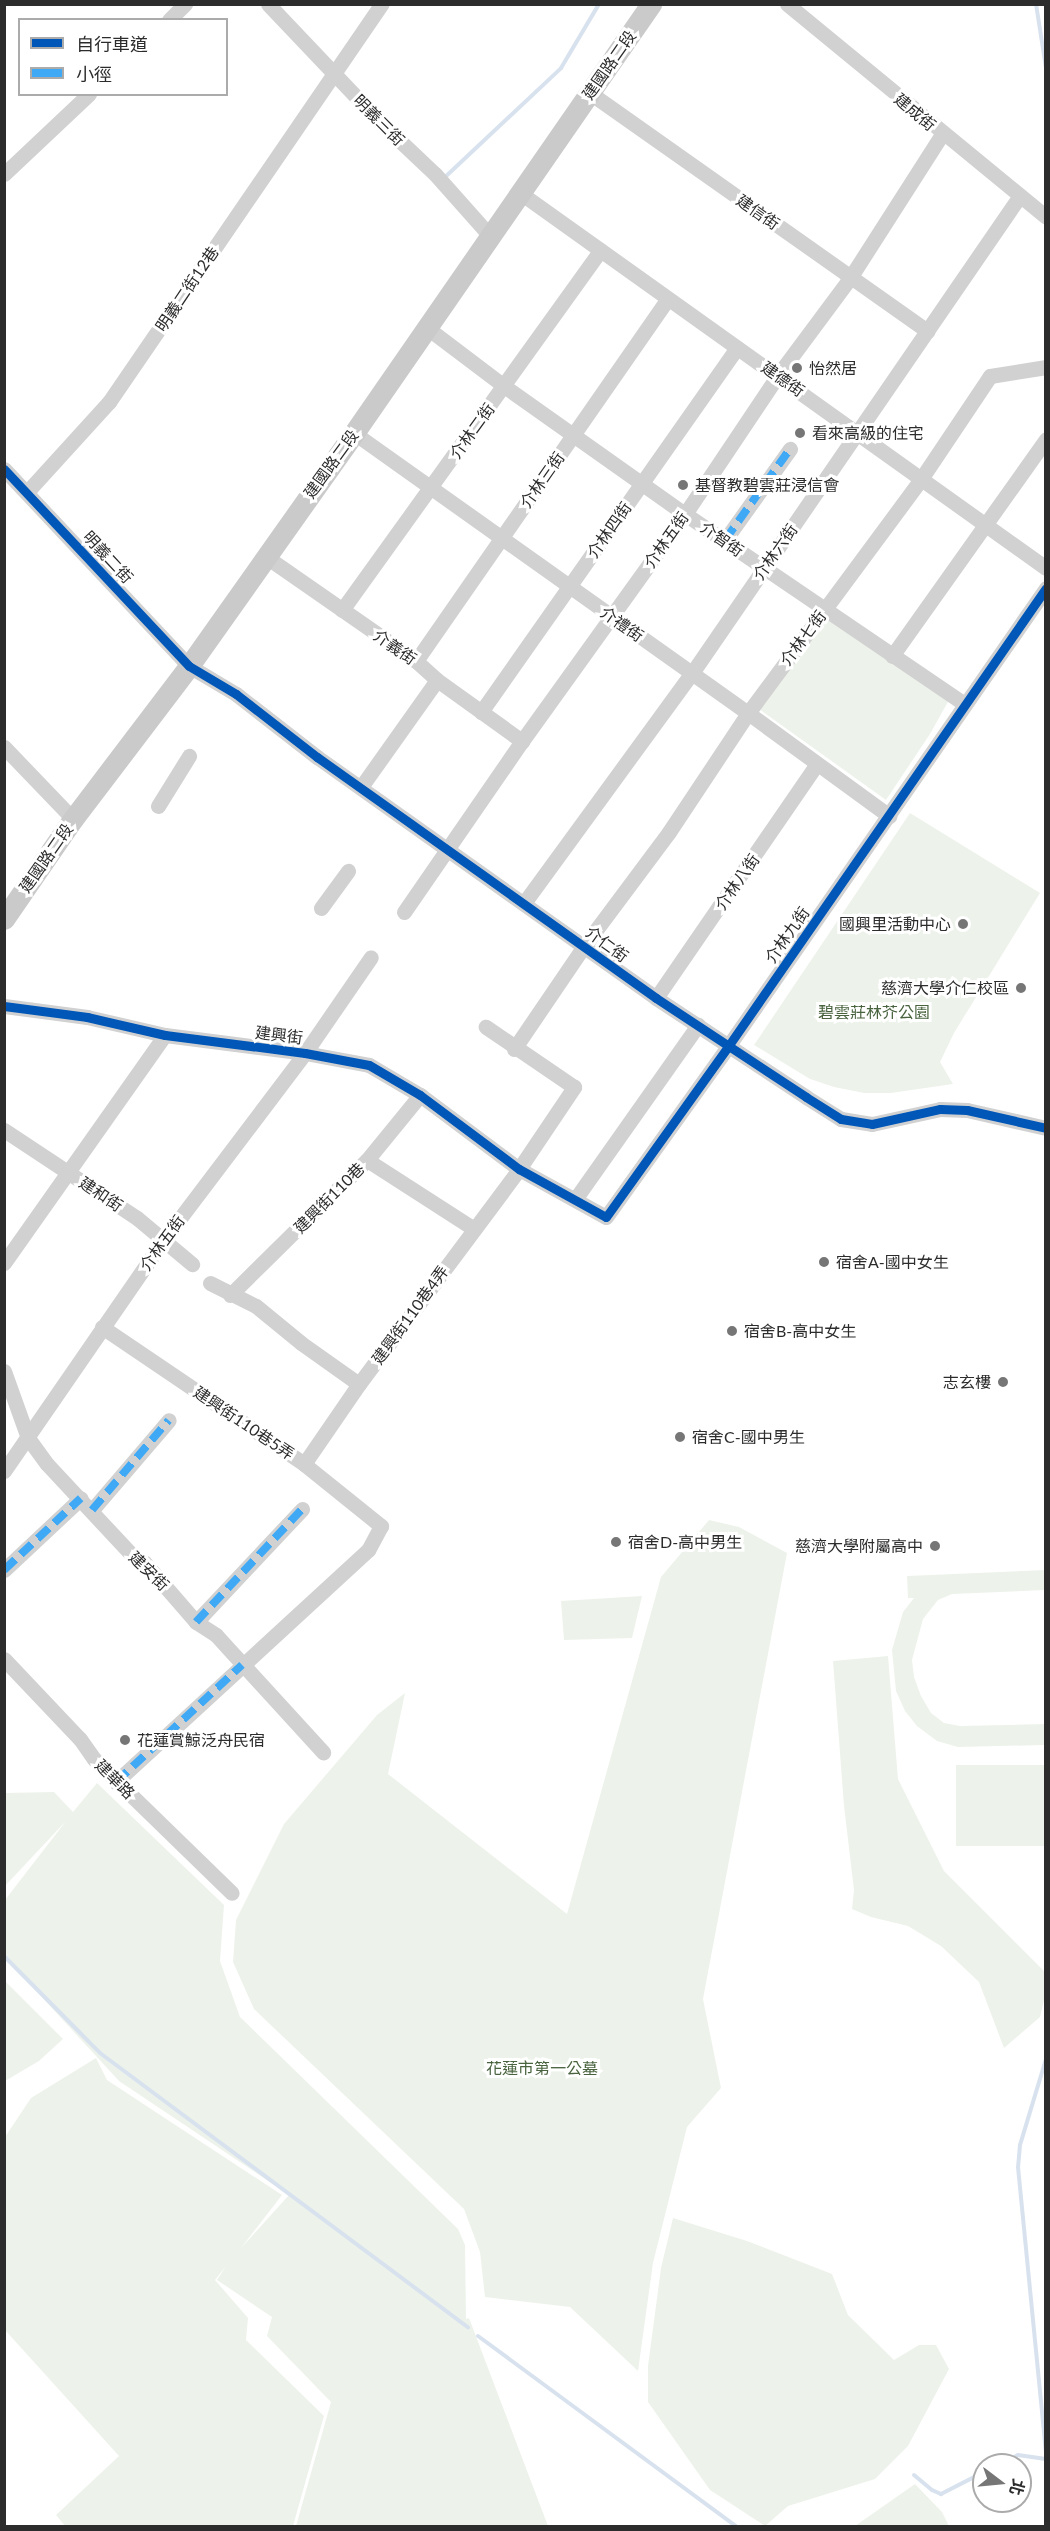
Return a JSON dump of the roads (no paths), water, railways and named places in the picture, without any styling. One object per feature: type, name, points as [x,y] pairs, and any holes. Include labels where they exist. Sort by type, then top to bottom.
[{"type":"street","points":[[171,18],[185,4]]},
{"type":"street","name":"明義三街","points":[[268,4],[334,74],[435,174],[490,236]]},
{"type":"street","name":"明義二街12巷","points":[[27,492],[109,402],[382,4]]},
{"type":"street","name":"建國路二段","points":[[4,919],[73,819],[189,666],[354,433],[651,4]]},
{"type":"street","name":"建成街","points":[[787,4],[942,134],[1046,217]]},
{"type":"street","name":"建信街","points":[[590,93],[927,331]]},
{"type":"street","points":[[4,174],[87,96]]},
{"type":"street","name":"介林五街","points":[[404,912],[522,741],[685,514],[778,375],[850,278],[942,134]]},
{"type":"street","name":"建德街","points":[[519,192],[1046,568]]},
{"type":"street","name":"介林六街","points":[[524,903],[692,673],[1019,197]]},
{"type":"street","name":"介林二街","points":[[342,610],[601,250]]},
{"type":"street","name":"介林三街","points":[[416,661],[668,299]]},
{"type":"street","name":"介智街","points":[[426,327],[504,386],[685,514],[963,703]]},
{"type":"street","name":"介林四街","points":[[481,712],[737,348]]},
{"type":"street","name":"介林七街","points":[[514,1049],[585,946],[669,832],[748,712],[921,479],[990,376],[1046,368]]},
{"type":"street","name":"介禮街","points":[[354,433],[748,712],[889,816]]},
{"type":"street","points":[[892,656],[1046,439]]},
{"type":"street","points":[[725,540],[790,449]]},
{"type":"street","name":"明義二街","points":[[4,469],[189,666]]},
{"type":"street","name":"介義街","points":[[265,556],[416,661],[437,680],[522,741]]},
{"type":"street","name":"介林九街","points":[[519,1169],[606,1216],[729,1045],[889,816],[963,703],[1046,588]]},
{"type":"street","name":"介仁街","points":[[189,666],[236,694],[317,757],[656,998],[841,1119],[872,1124],[940,1109],[967,1110],[1046,1128]]},
{"type":"street","points":[[361,787],[437,680]]},
{"type":"street","points":[[5,748],[73,819]]},
{"type":"street","points":[[158,806],[189,756]]},
{"type":"street","name":"介林八街","points":[[656,998],[817,764]]},
{"type":"street","points":[[321,908],[348,871]]},
{"type":"street","name":"介林五街","points":[[4,1471],[162,1242],[305,1053],[371,957]]},
{"type":"street","name":"建興街","points":[[4,1006],[87,1017],[165,1035],[305,1053],[369,1065],[420,1095],[519,1169]]},
{"type":"street","points":[[576,1198],[698,1025]]},
{"type":"street","points":[[486,1027],[514,1049]]},
{"type":"street","points":[[4,1263],[165,1035]]},
{"type":"street","name":"建興街110巷4弄","points":[[304,1464],[359,1384],[519,1169],[574,1087],[514,1049]]},
{"type":"street","name":"建興街110巷","points":[[230,1295],[367,1160],[420,1095]]},
{"type":"street","name":"建和街","points":[[4,1130],[137,1218],[162,1242],[192,1264]]},
{"type":"street","points":[[367,1160],[474,1229]]},
{"type":"street","points":[[210,1283],[256,1306],[301,1343],[359,1384]]},
{"type":"street","name":"建興街110巷5弄","points":[[102,1327],[304,1464],[381,1526],[368,1550],[242,1665]]},
{"type":"street","name":"建安街","points":[[4,1371],[28,1438],[47,1464],[131,1554],[144,1562],[196,1622],[216,1635],[323,1752]]},
{"type":"street","points":[[92,1510],[170,1420]]},
{"type":"street","points":[[4,1570],[81,1498]]},
{"type":"street","points":[[196,1622],[302,1509]]},
{"type":"street","name":"建華路","points":[[4,1659],[116,1782],[232,1893]]},
{"type":"street","points":[[116,1782],[242,1665]]},
{"type":"waterway","points":[[443,179],[561,68],[599,4]]},
{"type":"waterway","points":[[1036,4],[1046,68]]},
{"type":"waterway","points":[[4,1956],[100,2053],[468,2327]]},
{"type":"waterway","points":[[1046,2059],[1020,2145],[1018,2167],[1046,2455]]},
{"type":"waterway","points":[[478,2336],[736,2526]]},
{"type":"waterway","points":[[1032,2457],[1046,2459]]},
{"type":"waterway","points":[[914,2475],[932,2490],[941,2494],[972,2478]]},
{"type":"place","name":"怡然居","points":[[797,368]]},
{"type":"place","name":"看來高級的住宅","points":[[800,433]]},
{"type":"place","name":"基督教碧雲莊浸信會","points":[[683,485]]},
{"type":"place","name":"國興里活動中心","points":[[963,924]]},
{"type":"place","name":"慈濟大學介仁校區","points":[[1021,988]]},
{"type":"place","name":"宿舍A-國中女生","points":[[824,1262]]},
{"type":"place","name":"宿舍B-高中女生","points":[[732,1331]]},
{"type":"place","name":"志玄樓","points":[[1003,1382]]},
{"type":"place","name":"宿舍C-國中男生","points":[[680,1437]]},
{"type":"place","name":"宿舍D-高中男生","points":[[616,1542]]},
{"type":"place","name":"慈濟大學附屬高中","points":[[935,1546]]},
{"type":"place","name":"花蓮賞鯨泛舟民宿","points":[[125,1740]]},
{"type":"park label","name":"碧雲莊林芥公園","points":[[874,1012]]},
{"type":"park label","name":"花蓮市第一公墓","points":[[542,2068]]}]
